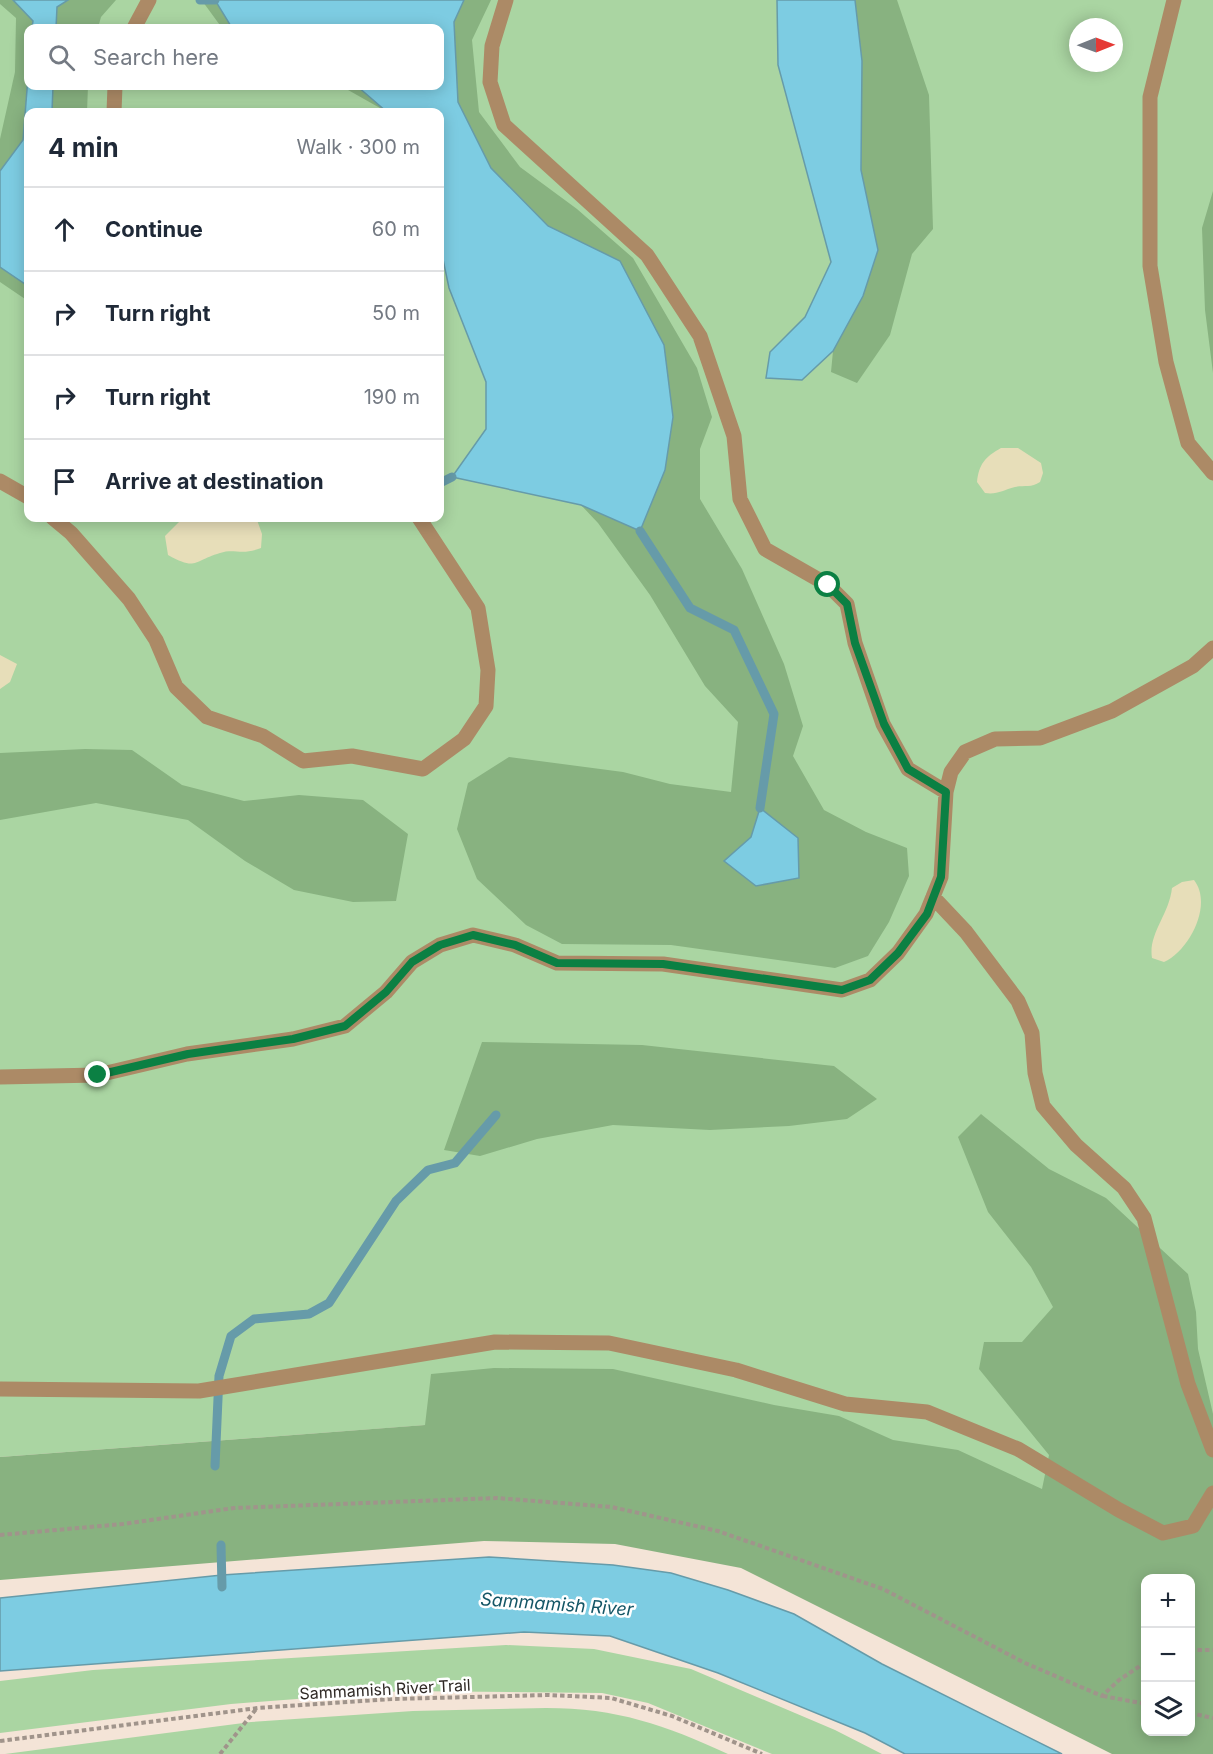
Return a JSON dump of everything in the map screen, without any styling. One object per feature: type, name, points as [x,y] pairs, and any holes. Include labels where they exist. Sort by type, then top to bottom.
[{"type":"lane","points":[[136,24],[149,0]]},
{"type":"lane","points":[[506,0],[492,46],[490,82],[504,125],[647,255],[700,336],[734,436],[740,499],[765,549],[828,585],[847,604],[855,643],[884,724],[908,769],[946,792]]},
{"type":"lane","points":[[1174,0],[1150,97],[1150,266],[1166,362],[1188,442],[1213,473]]},
{"type":"lane","points":[[114,108],[115,90]]},
{"type":"lane","points":[[0,481],[24,495]]},
{"type":"lane","points":[[58,522],[71,533],[129,599],[156,640],[176,687],[207,717],[263,736],[303,761],[352,756],[423,769],[464,739],[486,706],[488,670],[478,608],[422,522]]},
{"type":"lane","points":[[0,1077],[98,1075],[188,1054],[293,1039],[345,1026],[386,992],[412,962],[440,945],[473,935],[515,945],[557,963],[663,964],[842,990],[870,980],[898,953],[927,914],[941,877],[946,792],[951,772],[965,752],[995,739],[1040,738],[1112,711],[1193,666],[1213,648]]},
{"type":"lane","points":[[933,897],[966,932],[1018,1001],[1032,1033],[1035,1073],[1043,1106],[1076,1145],[1124,1188],[1144,1218],[1188,1384],[1213,1450]]},
{"type":"lane","points":[[0,1389],[199,1390],[495,1342],[609,1343],[736,1370],[844,1404],[927,1412],[1018,1449],[1119,1510],[1163,1533],[1193,1526],[1213,1493]]},
{"type":"path","points":[[0,1535],[123,1524],[234,1508],[497,1498],[612,1507],[718,1531],[883,1589],[1025,1663],[1102,1696],[1141,1703]]},
{"type":"path","points":[[1195,1650],[1213,1650]]},
{"type":"path","points":[[1102,1696],[1119,1680],[1141,1665]]},
{"type":"path","name":"Sammamish River Trail","points":[[0,1742],[258,1708],[392,1699],[549,1695],[611,1698],[672,1716],[762,1754]]},
{"type":"path","points":[[220,1754],[258,1708]]},
{"type":"path","points":[[1195,1714],[1213,1718]]},
{"type":"green space","points":[[0,0],[1213,0],[1213,1611],[1195,1585],[1195,1574],[1141,1574],[1141,1577],[426,1425],[0,1457]]},
{"type":"green space","points":[[0,0],[116,0],[101,17],[99,24],[24,24],[24,90],[88,90],[87,108],[24,108],[24,298],[0,282],[0,139],[15,72],[16,18],[0,4]]},
{"type":"green space","points":[[207,0],[491,0],[472,40],[479,112],[520,167],[577,209],[633,258],[697,368],[712,417],[700,449],[700,499],[742,569],[784,664],[803,726],[793,756],[824,810],[866,832],[907,848],[909,876],[889,922],[868,956],[835,968],[671,945],[562,944],[526,925],[477,879],[457,829],[468,783],[509,757],[623,772],[670,784],[731,792],[738,722],[705,686],[650,595],[598,523],[581,505],[452,477],[486,429],[486,382],[449,288],[444,264],[444,108],[380,108],[348,90],[444,90],[444,24],[219,24],[203,2]]},
{"type":"green space","points":[[855,0],[897,0],[929,95],[933,229],[912,254],[890,335],[857,383],[831,372],[833,351],[863,296],[878,250],[861,170],[862,61]]},
{"type":"green space","points":[[1213,191],[1213,373],[1205,310],[1202,228]]},
{"type":"green space","points":[[85,749],[132,750],[182,785],[244,801],[299,795],[363,800],[408,834],[396,901],[353,902],[294,890],[245,861],[188,820],[96,803],[0,820],[0,753]]},
{"type":"green space","points":[[482,1042],[642,1045],[834,1066],[877,1099],[847,1119],[789,1126],[710,1130],[613,1125],[537,1139],[480,1156],[444,1150]]},
{"type":"green space","points":[[981,1114],[1049,1169],[1106,1198],[1188,1274],[1196,1312],[1198,1349],[1213,1414],[1213,1754],[1112,1754],[741,1568],[615,1544],[484,1541],[0,1580],[0,1457],[425,1425],[431,1374],[494,1368],[613,1369],[774,1405],[839,1416],[893,1440],[958,1450],[1042,1489],[1049,1455],[979,1369],[984,1342],[1022,1342],[1053,1307],[1031,1267],[988,1212],[958,1137]]},
{"type":"green space","points":[[506,1645],[594,1649],[691,1669],[835,1730],[882,1754],[772,1754],[648,1703],[602,1693],[402,1691],[231,1704],[0,1733],[0,1681],[93,1670]]},
{"type":"green space","points":[[546,1708],[596,1711],[640,1720],[728,1754],[5,1754],[251,1722],[413,1711]]},
{"type":"sand","points":[[1001,448],[1018,448],[1041,463],[1043,473],[1040,482],[997,493],[985,493],[977,482],[979,470],[987,458]]},
{"type":"sand","points":[[179,522],[258,522],[262,534],[261,548],[225,552],[190,564],[168,555],[165,536]]},
{"type":"sand","points":[[0,655],[17,664],[10,682],[0,689]]},
{"type":"sand","points":[[1194,880],[1201,901],[1200,913],[1190,937],[1174,956],[1164,962],[1152,958],[1153,941],[1172,888],[1182,882]]},
{"type":"water","points":[[13,0],[68,0],[57,7],[56,24],[33,24],[33,21]]},
{"type":"water","points":[[215,0],[464,0],[454,22],[458,102],[491,168],[548,226],[620,261],[664,345],[673,417],[665,470],[640,531],[581,505],[452,477],[486,429],[486,382],[449,288],[444,264],[444,108],[382,108],[362,90],[444,90],[444,24],[230,24]]},
{"type":"water","points":[[777,0],[855,0],[862,61],[861,170],[878,250],[863,296],[833,351],[802,380],[766,378],[770,352],[805,317],[831,262],[778,65]]},
{"type":"water","points":[[27,90],[53,90],[52,108],[26,108]]},
{"type":"water","points":[[24,127],[24,283],[0,267],[0,171],[23,140]]},
{"type":"water","points":[[760,808],[798,838],[799,878],[756,886],[724,861],[751,837]]},
{"type":"water","name":"Sammamish River","points":[[489,1557],[613,1565],[671,1573],[728,1590],[794,1614],[882,1664],[1062,1754],[905,1754],[865,1733],[718,1673],[610,1636],[524,1632],[0,1671],[0,1598],[222,1575]]},
{"type":"waterway","points":[[200,0],[215,0]]},
{"type":"waterway","points":[[444,481],[452,477]]},
{"type":"waterway","points":[[640,531],[690,608],[734,630],[774,714],[760,808]]},
{"type":"waterway","points":[[215,1466],[219,1376],[231,1336],[254,1319],[309,1314],[329,1303],[396,1201],[428,1170],[455,1163],[496,1115]]},
{"type":"waterway","points":[[221,1545],[222,1587]]},
{"type":"route","points":[[98,1075],[188,1054],[293,1039],[345,1026],[386,992],[412,962],[440,945],[473,935],[515,945],[557,963],[663,964],[704,968],[842,990],[870,980],[898,953],[927,914],[941,877],[946,792],[908,769],[884,724],[855,643],[847,604],[828,585]]}]
